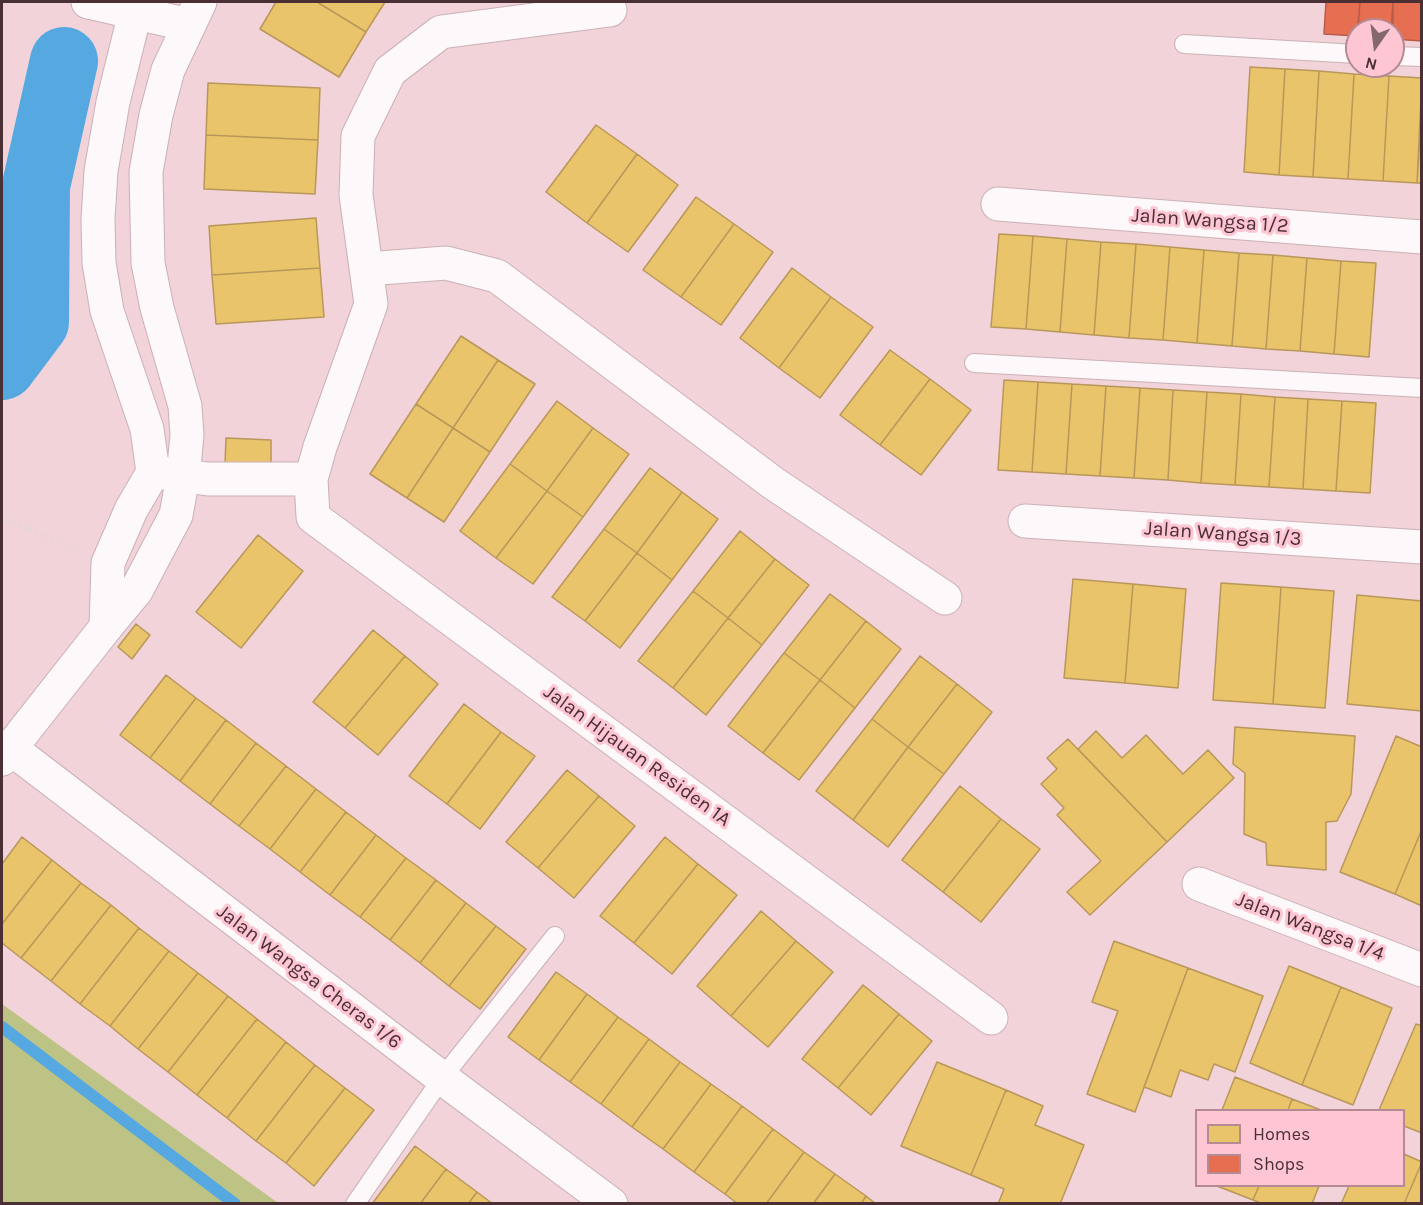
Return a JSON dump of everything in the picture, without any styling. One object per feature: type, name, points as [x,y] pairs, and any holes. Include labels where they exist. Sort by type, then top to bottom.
[{"type":"street","points":[[88,2],[194,13],[168,70],[156,115],[146,172],[148,263],[157,308],[185,406],[188,435],[168,474],[131,510],[108,563],[106,627]]},
{"type":"street","points":[[5,753],[136,591],[176,515],[168,474],[147,429],[107,311],[99,263],[98,219],[101,171],[113,102],[138,7]]},
{"type":"street","points":[[168,474],[208,480],[311,479],[320,447],[367,321],[371,303],[356,195],[358,136],[390,71],[441,32],[610,10]]},
{"type":"street","name":"Jalan Wangsa 1/2","points":[[998,204],[1422,237]]},
{"type":"street","points":[[367,269],[446,263],[497,276],[773,483],[945,598]]},
{"type":"street","name":"Jalan Hijauan Residen 1A","points":[[311,479],[313,517],[991,1018]]},
{"type":"street","name":"Jalan Wangsa 1/3","points":[[1024,521],[1422,547]]},
{"type":"street","name":"Jalan Wangsa Cheras 1/6","points":[[5,753],[611,1203]]},
{"type":"street","name":"Jalan Wangsa 1/4","points":[[1200,884],[1422,970]]},
{"type":"lane","points":[[1184,44],[1345,53]]},
{"type":"lane","points":[[1405,56],[1422,57]]},
{"type":"lane","points":[[974,363],[1422,388]]},
{"type":"lane","points":[[355,1203],[442,1078],[555,936]]},
{"type":"path","points":[[2,518],[108,563]]},
{"type":"green space","points":[[2,1004],[278,1203],[2,1203]]},
{"type":"building: Homes","points":[[276,2],[317,2],[366,32],[339,77],[260,29]]},
{"type":"building: Homes","points":[[317,2],[385,2],[366,32]]},
{"type":"building: Homes","points":[[1250,67],[1285,69],[1279,175],[1244,172]]},
{"type":"building: Homes","points":[[1285,69],[1319,71],[1313,177],[1279,175]]},
{"type":"building: Homes","points":[[1319,71],[1345,73],[1345,78],[1354,78],[1348,179],[1313,177]]},
{"type":"building: Homes","points":[[1354,78],[1389,78],[1383,181],[1348,179]]},
{"type":"building: Homes","points":[[1389,78],[1422,78],[1417,183],[1383,181]]},
{"type":"building: Homes","points":[[208,83],[320,88],[318,140],[206,135]]},
{"type":"building: Homes","points":[[1422,105],[1422,183],[1417,183]]},
{"type":"building: Homes","points":[[596,125],[637,154],[587,223],[546,192]]},
{"type":"building: Homes","points":[[206,135],[318,140],[315,194],[204,189]]},
{"type":"building: Homes","points":[[637,154],[678,185],[628,252],[587,223]]},
{"type":"building: Homes","points":[[696,197],[734,224],[681,297],[643,270]]},
{"type":"building: Homes","points":[[316,218],[320,268],[212,275],[209,226]]},
{"type":"building: Homes","points":[[734,224],[773,252],[721,325],[681,297]]},
{"type":"building: Homes","points":[[999,234],[1033,236],[1026,329],[991,327]]},
{"type":"building: Homes","points":[[1033,236],[1067,239],[1060,332],[1026,329]]},
{"type":"building: Homes","points":[[1067,239],[1101,242],[1094,335],[1060,332]]},
{"type":"building: Homes","points":[[1101,242],[1136,244],[1129,338],[1094,335]]},
{"type":"building: Homes","points":[[1136,244],[1170,247],[1163,340],[1129,338]]},
{"type":"building: Homes","points":[[1170,247],[1204,250],[1197,343],[1163,340]]},
{"type":"building: Homes","points":[[1204,250],[1239,253],[1232,346],[1197,343]]},
{"type":"building: Homes","points":[[1239,253],[1273,255],[1266,349],[1232,346]]},
{"type":"building: Homes","points":[[1273,255],[1307,258],[1300,351],[1266,349]]},
{"type":"building: Homes","points":[[1307,258],[1341,261],[1334,354],[1300,351]]},
{"type":"building: Homes","points":[[1341,261],[1376,263],[1369,357],[1334,354]]},
{"type":"building: Homes","points":[[320,268],[324,317],[216,324],[212,275]]},
{"type":"building: Homes","points":[[792,268],[831,297],[779,368],[740,338]]},
{"type":"building: Homes","points":[[831,297],[873,327],[820,398],[779,368]]},
{"type":"building: Homes","points":[[461,336],[498,360],[453,428],[416,404]]},
{"type":"building: Homes","points":[[890,350],[930,379],[880,445],[840,415]]},
{"type":"building: Homes","points":[[498,360],[535,384],[490,452],[453,428]]},
{"type":"building: Homes","points":[[930,379],[971,410],[921,475],[880,445]]},
{"type":"building: Homes","points":[[1004,380],[1038,382],[1032,472],[998,470]]},
{"type":"building: Homes","points":[[1038,382],[1072,384],[1066,474],[1032,472]]},
{"type":"building: Homes","points":[[1072,384],[1106,386],[1100,476],[1066,474]]},
{"type":"building: Homes","points":[[1106,386],[1140,388],[1134,478],[1100,476]]},
{"type":"building: Homes","points":[[1140,388],[1173,390],[1168,480],[1134,478]]},
{"type":"building: Homes","points":[[1173,390],[1207,392],[1201,483],[1168,480]]},
{"type":"building: Homes","points":[[1207,392],[1241,394],[1235,485],[1201,483]]},
{"type":"building: Homes","points":[[1241,394],[1275,397],[1269,487],[1235,485]]},
{"type":"building: Homes","points":[[1275,397],[1308,399],[1303,489],[1269,487]]},
{"type":"building: Homes","points":[[1308,399],[1342,401],[1336,491],[1303,489]]},
{"type":"building: Homes","points":[[557,401],[593,428],[547,491],[510,464]]},
{"type":"building: Homes","points":[[1342,401],[1376,403],[1370,493],[1336,491]]},
{"type":"building: Homes","points":[[416,404],[453,428],[407,498],[370,474]]},
{"type":"building: Homes","points":[[453,428],[490,452],[444,522],[407,498]]},
{"type":"building: Homes","points":[[593,428],[629,454],[583,517],[547,491]]},
{"type":"building: Homes","points":[[226,438],[271,440],[271,466],[225,464]]},
{"type":"building: Homes","points":[[510,464],[547,491],[496,558],[460,531]]},
{"type":"building: Homes","points":[[650,468],[682,492],[637,553],[604,529]]},
{"type":"building: Homes","points":[[547,491],[583,517],[533,584],[496,558]]},
{"type":"building: Homes","points":[[682,492],[718,519],[672,580],[637,553]]},
{"type":"building: Homes","points":[[604,529],[637,553],[585,621],[552,597]]},
{"type":"building: Homes","points":[[740,531],[775,559],[728,618],[693,591]]},
{"type":"building: Homes","points":[[258,535],[303,571],[241,648],[196,612]]},
{"type":"building: Homes","points":[[637,553],[672,580],[620,648],[585,621]]},
{"type":"building: Homes","points":[[775,559],[809,585],[762,645],[728,618]]},
{"type":"building: Homes","points":[[1073,579],[1133,584],[1125,683],[1064,678]]},
{"type":"building: Homes","points":[[1221,583],[1281,587],[1273,704],[1213,700]]},
{"type":"building: Homes","points":[[1133,584],[1186,589],[1178,688],[1125,683]]},
{"type":"building: Homes","points":[[1281,587],[1334,591],[1325,708],[1273,704]]},
{"type":"building: Homes","points":[[693,591],[728,618],[673,688],[638,661]]},
{"type":"building: Homes","points":[[830,594],[866,621],[820,680],[784,653]]},
{"type":"building: Homes","points":[[1357,595],[1422,601],[1422,711],[1347,704]]},
{"type":"building: Homes","points":[[728,618],[762,645],[706,715],[673,688]]},
{"type":"building: Homes","points":[[866,621],[901,649],[855,708],[820,680]]},
{"type":"building: Homes","points":[[136,624],[150,635],[132,659],[118,647]]},
{"type":"building: Homes","points":[[373,630],[405,656],[345,728],[313,702]]},
{"type":"building: Homes","points":[[784,653],[820,680],[763,753],[728,726]]},
{"type":"building: Homes","points":[[405,656],[438,684],[378,755],[345,728]]},
{"type":"building: Homes","points":[[920,656],[957,684],[908,747],[872,719]]},
{"type":"building: Homes","points":[[166,675],[196,698],[150,758],[120,735]]},
{"type":"building: Homes","points":[[820,680],[855,708],[799,780],[763,753]]},
{"type":"building: Homes","points":[[957,684],[992,712],[944,774],[908,747]]},
{"type":"building: Homes","points":[[196,698],[226,720],[180,781],[150,758]]},
{"type":"building: Homes","points":[[464,704],[501,732],[447,804],[409,776]]},
{"type":"building: Homes","points":[[872,719],[908,747],[853,820],[816,791]]},
{"type":"building: Homes","points":[[226,720],[256,743],[210,804],[180,781]]},
{"type":"building: Homes","points":[[1235,727],[1355,736],[1351,794],[1337,821],[1326,822],[1326,870],[1267,865],[1266,843],[1244,834],[1245,773],[1233,764]]},
{"type":"building: Homes","points":[[1096,731],[1122,758],[1146,735],[1183,774],[1208,750],[1234,778],[1167,842],[1078,749]]},
{"type":"building: Homes","points":[[501,732],[535,756],[480,829],[447,804]]},
{"type":"building: Homes","points":[[1396,736],[1422,747],[1422,829],[1395,894],[1340,872]]},
{"type":"building: Homes","points":[[1068,739],[1167,842],[1090,915],[1067,892],[1101,861],[1057,815],[1064,808],[1041,784],[1057,769],[1047,758]]},
{"type":"building: Homes","points":[[256,743],[286,766],[239,826],[210,804]]},
{"type":"building: Homes","points":[[908,747],[944,774],[888,847],[853,820]]},
{"type":"building: Homes","points":[[286,766],[316,789],[270,849],[239,826]]},
{"type":"building: Homes","points":[[567,770],[599,796],[538,868],[506,842]]},
{"type":"building: Homes","points":[[960,786],[1001,819],[943,892],[902,860]]},
{"type":"building: Homes","points":[[316,789],[346,812],[300,872],[270,849]]},
{"type":"building: Homes","points":[[599,796],[635,826],[574,898],[538,868]]},
{"type":"building: Homes","points":[[346,812],[376,835],[330,895],[300,872]]},
{"type":"building: Homes","points":[[1001,819],[1040,849],[981,922],[943,892]]},
{"type":"building: Homes","points":[[1422,829],[1422,906],[1395,894]]},
{"type":"building: Homes","points":[[376,835],[406,858],[360,917],[330,895]]},
{"type":"building: Homes","points":[[22,837],[52,860],[2,924],[2,864]]},
{"type":"building: Homes","points":[[665,837],[698,864],[634,943],[600,916]]},
{"type":"building: Homes","points":[[406,858],[436,880],[390,940],[360,917]]},
{"type":"building: Homes","points":[[52,860],[81,883],[21,958],[2,943],[2,924]]},
{"type":"building: Homes","points":[[698,864],[737,895],[672,974],[634,943]]},
{"type":"building: Homes","points":[[436,880],[466,903],[420,963],[390,940]]},
{"type":"building: Homes","points":[[81,883],[111,905],[51,981],[21,958]]},
{"type":"building: Homes","points":[[466,903],[496,926],[449,986],[420,963]]},
{"type":"building: Homes","points":[[111,905],[139,928],[80,1004],[51,981]]},
{"type":"building: Homes","points":[[761,911],[796,941],[731,1016],[697,986]]},
{"type":"building: Homes","points":[[496,926],[526,949],[480,1009],[449,986]]},
{"type":"building: Homes","points":[[139,928],[169,951],[110,1026],[80,1004]]},
{"type":"building: Homes","points":[[796,941],[833,972],[768,1047],[731,1016]]},
{"type":"building: Homes","points":[[1114,941],[1188,968],[1135,1112],[1087,1094],[1118,1011],[1092,1002]]},
{"type":"building: Homes","points":[[169,951],[198,973],[138,1049],[110,1026]]},
{"type":"building: Homes","points":[[1289,966],[1341,987],[1302,1085],[1250,1063]]},
{"type":"building: Homes","points":[[1188,968],[1263,996],[1235,1072],[1214,1064],[1208,1080],[1180,1070],[1171,1097],[1144,1087]]},
{"type":"building: Homes","points":[[556,972],[587,994],[539,1060],[508,1037]]},
{"type":"building: Homes","points":[[198,973],[228,996],[168,1072],[138,1049]]},
{"type":"building: Homes","points":[[863,985],[899,1014],[838,1088],[802,1059]]},
{"type":"building: Homes","points":[[1341,987],[1392,1008],[1353,1105],[1302,1085]]},
{"type":"building: Homes","points":[[587,994],[618,1017],[570,1082],[539,1060]]},
{"type":"building: Homes","points":[[228,996],[257,1019],[197,1095],[168,1072]]},
{"type":"building: Homes","points":[[899,1014],[932,1041],[871,1115],[838,1088]]},
{"type":"building: Homes","points":[[618,1017],[649,1039],[601,1104],[570,1082]]},
{"type":"building: Homes","points":[[257,1019],[286,1042],[227,1118],[197,1095]]},
{"type":"building: Homes","points":[[1416,1024],[1422,1026],[1422,1133],[1405,1126],[1405,1109],[1379,1109]]},
{"type":"building: Homes","points":[[649,1039],[680,1062],[632,1127],[601,1104]]},
{"type":"building: Homes","points":[[286,1042],[315,1065],[256,1141],[227,1118]]},
{"type":"building: Homes","points":[[680,1062],[711,1084],[663,1149],[632,1127]]},
{"type":"building: Homes","points":[[937,1062],[1006,1090],[971,1175],[901,1146]]},
{"type":"building: Homes","points":[[315,1065],[345,1088],[286,1163],[256,1141]]},
{"type":"building: Homes","points":[[1235,1077],[1292,1099],[1288,1109],[1222,1109]]},
{"type":"building: Homes","points":[[711,1084],[742,1106],[694,1172],[663,1149]]},
{"type":"building: Homes","points":[[345,1088],[374,1110],[314,1186],[286,1163]]},
{"type":"building: Homes","points":[[1006,1090],[1043,1106],[1035,1125],[1084,1145],[1060,1204],[998,1204],[1004,1189],[971,1175]]},
{"type":"building: Homes","points":[[1292,1099],[1318,1109],[1288,1109]]},
{"type":"building: Homes","points":[[742,1106],[773,1129],[725,1194],[694,1172]]},
{"type":"building: Homes","points":[[773,1129],[804,1152],[766,1204],[738,1204],[725,1194]]},
{"type":"building: Homes","points":[[415,1146],[446,1169],[420,1204],[372,1204]]},
{"type":"building: Homes","points":[[804,1152],[835,1174],[813,1204],[766,1204]]},
{"type":"building: Homes","points":[[1405,1154],[1422,1162],[1404,1204],[1341,1204],[1349,1187],[1405,1187]]},
{"type":"building: Homes","points":[[1422,1162],[1422,1204],[1404,1204]]},
{"type":"building: Homes","points":[[446,1169],[477,1192],[468,1204],[420,1204]]},
{"type":"building: Homes","points":[[835,1174],[866,1196],[861,1204],[813,1204]]},
{"type":"building: Homes","points":[[1220,1187],[1259,1187],[1253,1200]]},
{"type":"building: Homes","points":[[1259,1187],[1319,1187],[1312,1204],[1263,1204],[1253,1200]]},
{"type":"building: Homes","points":[[477,1192],[493,1204],[468,1204]]},
{"type":"building: Homes","points":[[866,1196],[876,1204],[861,1204]]},
{"type":"building: Shops","points":[[1326,2],[1360,2],[1359,18],[1345,18],[1345,35],[1324,34]]},
{"type":"building: Shops","points":[[1360,2],[1393,2],[1392,18],[1359,18]]},
{"type":"building: Shops","points":[[1393,2],[1422,2],[1422,41],[1405,40],[1405,18],[1393,18]]},
{"type":"waterway","points":[[2,366],[35,322],[36,186],[64,61]]},
{"type":"waterway","points":[[2,1027],[235,1204]]}]
